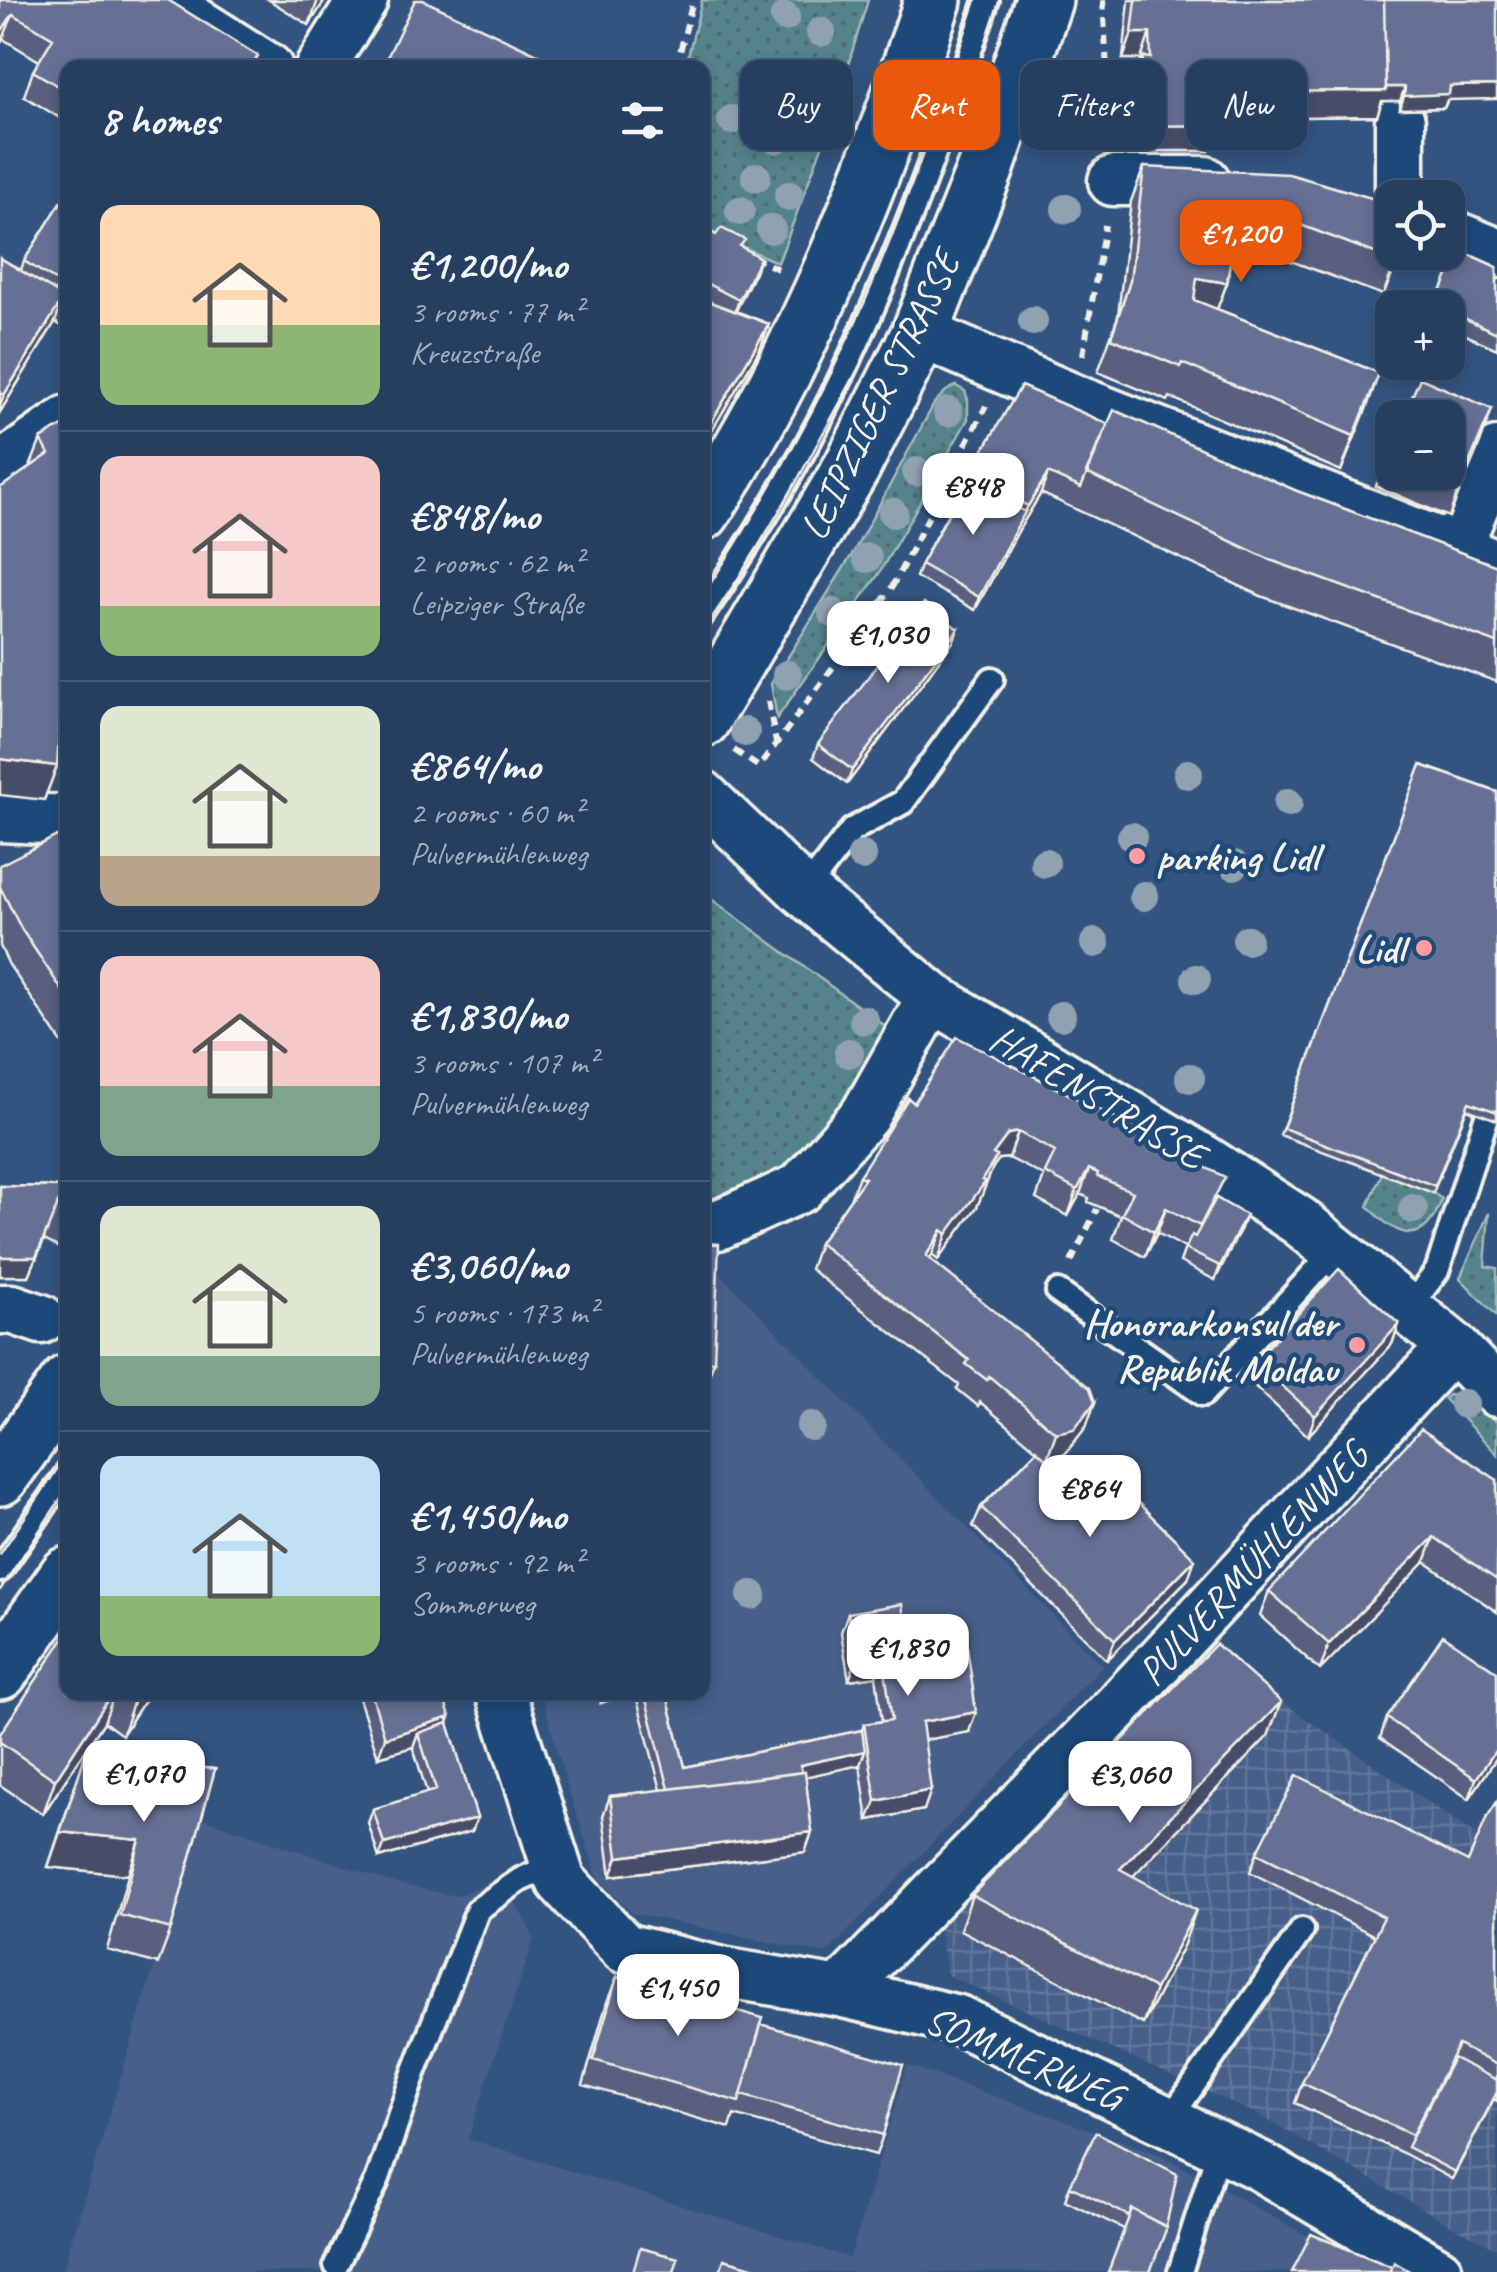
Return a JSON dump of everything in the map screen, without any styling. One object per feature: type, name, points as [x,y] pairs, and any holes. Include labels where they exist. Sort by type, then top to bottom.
[{"type":"main road","points":[[710,500],[742,452],[825,288],[883,149],[933,0]]},
{"type":"main road","name":"LEIPZIGER STRASSE","points":[[718,734],[920,333],[986,168],[1044,0]]},
{"type":"main road","points":[[0,1478],[60,1394]]},
{"type":"main road","points":[[0,1671],[60,1586]]},
{"type":"street","points":[[161,0],[255,60]]},
{"type":"street","points":[[325,60],[363,0]]},
{"type":"street","points":[[1387,180],[1400,121]]},
{"type":"street","points":[[1113,181],[1250,181]]},
{"type":"street","points":[[1465,240],[1497,254]]},
{"type":"street","points":[[920,333],[1078,402],[1476,557],[1497,452]]},
{"type":"street","points":[[0,468],[60,426]]},
{"type":"street","name":"HAFENSTRASSE","points":[[710,803],[804,892],[932,997],[1299,1220],[1453,1346],[1497,1392]]},
{"type":"street","points":[[0,817],[60,820]]},
{"type":"street","points":[[710,1226],[800,1188],[865,1116],[932,997]]},
{"type":"street","name":"PULVERMÜHLENWEG","points":[[839,1992],[1120,1704],[1453,1346]]},
{"type":"street","name":"SOMMERWEG","points":[[503,1700],[561,1882],[624,1948],[958,2020],[1260,2166],[1438,2272]]},
{"type":"lane","points":[[710,602],[781,490],[830,400],[875,304],[920,196],[987,0]]},
{"type":"lane","points":[[804,892],[852,830],[903,802],[992,679]]},
{"type":"lane","points":[[1408,1309],[1438,1270],[1486,1116]]},
{"type":"lane","points":[[1058,1292],[1204,1394],[1334,1250]]},
{"type":"lane","points":[[0,1570],[60,1484]]},
{"type":"lane","points":[[336,2265],[378,2181],[414,2073],[478,1909],[520,1880],[555,1864]]},
{"type":"lane","points":[[1169,2120],[1302,1930]]},
{"type":"lane","points":[[1180,2272],[1220,2146]]},
{"type":"path","points":[[678,60],[693,0]]},
{"type":"path","points":[[1082,358],[1113,181],[1104,0]]},
{"type":"path","points":[[752,256],[786,273]]},
{"type":"path","points":[[718,734],[759,767],[890,589],[1005,370]]},
{"type":"path","points":[[766,692],[776,744]]},
{"type":"path","points":[[1058,1292],[1097,1209]]},
{"type":"shaded area","points":[[710,1263],[1102,1666],[826,1954],[632,1913],[598,1879],[543,1700],[710,1700]]},
{"type":"shaded area","points":[[1203,1648],[1479,1837],[1497,1811],[1497,2248],[1259,2115],[947,1975],[939,1924]]},
{"type":"shaded area","points":[[199,1817],[394,1883],[456,1896],[503,1878],[534,1938],[468,2139],[850,2258],[907,2065],[1161,2155],[1373,2272],[62,2272]]},
{"type":"green space","points":[[702,0],[868,0],[850,60],[740,60],[740,150],[820,150],[778,263],[710,231],[710,60],[687,60]]},
{"type":"green space","points":[[956,386],[965,391],[968,419],[878,575],[777,718],[771,684],[853,553],[935,402]]},
{"type":"green space","points":[[710,898],[888,1028],[812,1153],[764,1188],[710,1203]]},
{"type":"green space","points":[[1382,1173],[1442,1199],[1428,1225],[1410,1233],[1401,1231],[1368,1206]]},
{"type":"green space","points":[[1489,1213],[1485,1266],[1497,1268],[1497,1316],[1460,1278]]},
{"type":"green space","points":[[1448,1395],[1468,1396],[1497,1422],[1497,1454],[1444,1399]]},
{"type":"building","points":[[0,0],[168,0],[258,56],[256,60],[60,60],[60,87],[33,71],[53,38],[13,14],[0,33]]},
{"type":"building","points":[[415,0],[423,0],[550,60],[386,60]]},
{"type":"building","points":[[1136,0],[1384,0],[1386,91],[1307,91],[1307,60],[1186,60],[1186,125],[1166,126],[1166,60],[1143,60],[1151,58],[1150,33],[1132,33]]},
{"type":"building","points":[[1384,0],[1497,0],[1497,85],[1450,86],[1449,94],[1404,96],[1405,87],[1386,87]]},
{"type":"building","points":[[1144,167],[1289,174],[1375,199],[1375,253],[1282,218],[1237,210],[1227,283],[1197,278],[1194,300],[1375,371],[1376,380],[1354,436],[1182,363],[1180,367],[1111,338],[1130,281]]},
{"type":"building","points":[[60,204],[60,283],[24,261]]},
{"type":"building","points":[[721,228],[745,240],[740,246],[760,258],[739,300],[710,285],[710,232],[716,235]]},
{"type":"building","points":[[1465,253],[1497,267],[1497,333],[1465,319],[1465,290],[1442,290],[1450,270],[1465,270]]},
{"type":"building","points":[[0,258],[60,295],[60,304],[4,395],[0,393]]},
{"type":"building","points":[[710,302],[769,324],[710,424]]},
{"type":"building","points":[[1419,380],[1425,380],[1492,409],[1465,473],[1465,400],[1411,400]]},
{"type":"building","points":[[1021,386],[1108,424],[1081,488],[1048,473],[1028,506],[969,474]]},
{"type":"building","points":[[1114,410],[1297,491],[1497,566],[1497,643],[1273,561],[1086,473]]},
{"type":"building","points":[[60,428],[57,766],[0,759],[0,488],[49,454],[41,439]]},
{"type":"building","points":[[967,480],[1025,512],[979,597],[921,564]]},
{"type":"building","points":[[924,603],[958,629],[852,770],[818,744]]},
{"type":"building","name":"Lidl","points":[[1421,765],[1497,792],[1497,1112],[1469,1102],[1435,1186],[1283,1128]]},
{"type":"building","points":[[60,835],[60,987],[22,930],[0,887],[0,865]]},
{"type":"building","points":[[957,1037],[1225,1177],[1200,1226],[1166,1208],[1154,1232],[1122,1214],[1133,1192],[1089,1169],[1077,1190],[1045,1173],[1055,1152],[1018,1132],[1008,1134],[993,1154],[997,1156],[982,1180],[986,1181],[947,1234],[942,1230],[926,1256],[1090,1388],[1095,1402],[1074,1429],[1056,1433],[819,1243],[865,1178],[859,1176],[908,1098],[914,1103]]},
{"type":"building","points":[[0,1186],[60,1187],[60,1199],[36,1257],[0,1257]]},
{"type":"building","points":[[1216,1198],[1246,1215],[1220,1266],[1185,1249]]},
{"type":"building","points":[[710,1243],[719,1244],[714,1361],[710,1361]]},
{"type":"building","points":[[1339,1269],[1399,1324],[1315,1416],[1255,1361]]},
{"type":"building","points":[[1421,1429],[1497,1480],[1497,1580],[1434,1537],[1329,1644],[1269,1591]]},
{"type":"building","points":[[1037,1450],[1078,1490],[1101,1466],[1195,1559],[1115,1640],[981,1507]]},
{"type":"building","points":[[902,1604],[909,1655],[967,1646],[976,1712],[922,1722],[931,1790],[876,1801],[864,1724],[892,1720],[883,1656],[856,1661],[848,1613]]},
{"type":"building","points":[[1443,1635],[1497,1672],[1497,1748],[1476,1779],[1387,1718]]},
{"type":"building","points":[[60,1644],[60,1700],[108,1700],[55,1780],[0,1742],[0,1734]]},
{"type":"building","points":[[1216,1644],[1281,1702],[1120,1869],[1196,1910],[1155,1989],[972,1895]]},
{"type":"building","points":[[373,1700],[445,1700],[450,1717],[385,1738]]},
{"type":"building","points":[[646,1700],[668,1700],[685,1767],[862,1730],[865,1751],[800,1765],[802,1772],[669,1789]]},
{"type":"building","points":[[448,1723],[477,1818],[384,1844],[373,1809],[436,1790],[418,1733]]},
{"type":"building","points":[[85,1756],[215,1769],[171,1929],[120,1915],[140,1840],[60,1832]]},
{"type":"building","points":[[805,1772],[812,1832],[618,1857],[610,1796]]},
{"type":"building","points":[[1297,1775],[1468,1862],[1497,1802],[1497,2065],[1458,2045],[1412,2135],[1302,2083],[1384,1917],[1257,1853]]},
{"type":"building","points":[[617,1977],[763,2018],[739,2102],[593,2060]]},
{"type":"building","points":[[761,2024],[903,2065],[883,2135],[741,2095]]},
{"type":"building","points":[[1453,2058],[1497,2080],[1497,2092],[1455,2172],[1407,2147]]},
{"type":"building","points":[[1096,2132],[1177,2174],[1166,2227],[1132,2209],[1129,2216],[1070,2186]]},
{"type":"building","points":[[1132,2209],[1167,2227],[1150,2272],[1108,2272]]},
{"type":"building","points":[[1311,2234],[1392,2267],[1390,2272],[1292,2272]]},
{"type":"building","points":[[640,2248],[678,2258],[674,2272],[633,2272]]},
{"type":"building","points":[[724,2259],[770,2272],[720,2272]]},
{"type":"building","points":[[1394,2262],[1411,2272],[1390,2272]]},
{"type":"tram line","points":[[710,584],[769,489],[847,339],[910,190],[976,0]]},
{"type":"tram line","points":[[710,620],[779,512],[872,341],[933,194],[1000,0]]},
{"type":"tram line","points":[[0,1554],[60,1465]]},
{"type":"tram line","points":[[0,1590],[60,1500]]},
{"type":"place","name":"parking Lidl","points":[[1137,856]]},
{"type":"place","name":"Lidl","points":[[1424,948]]},
{"type":"place","name":"Honorarkonsul der Republik Moldau","points":[[1357,1345]]}]
